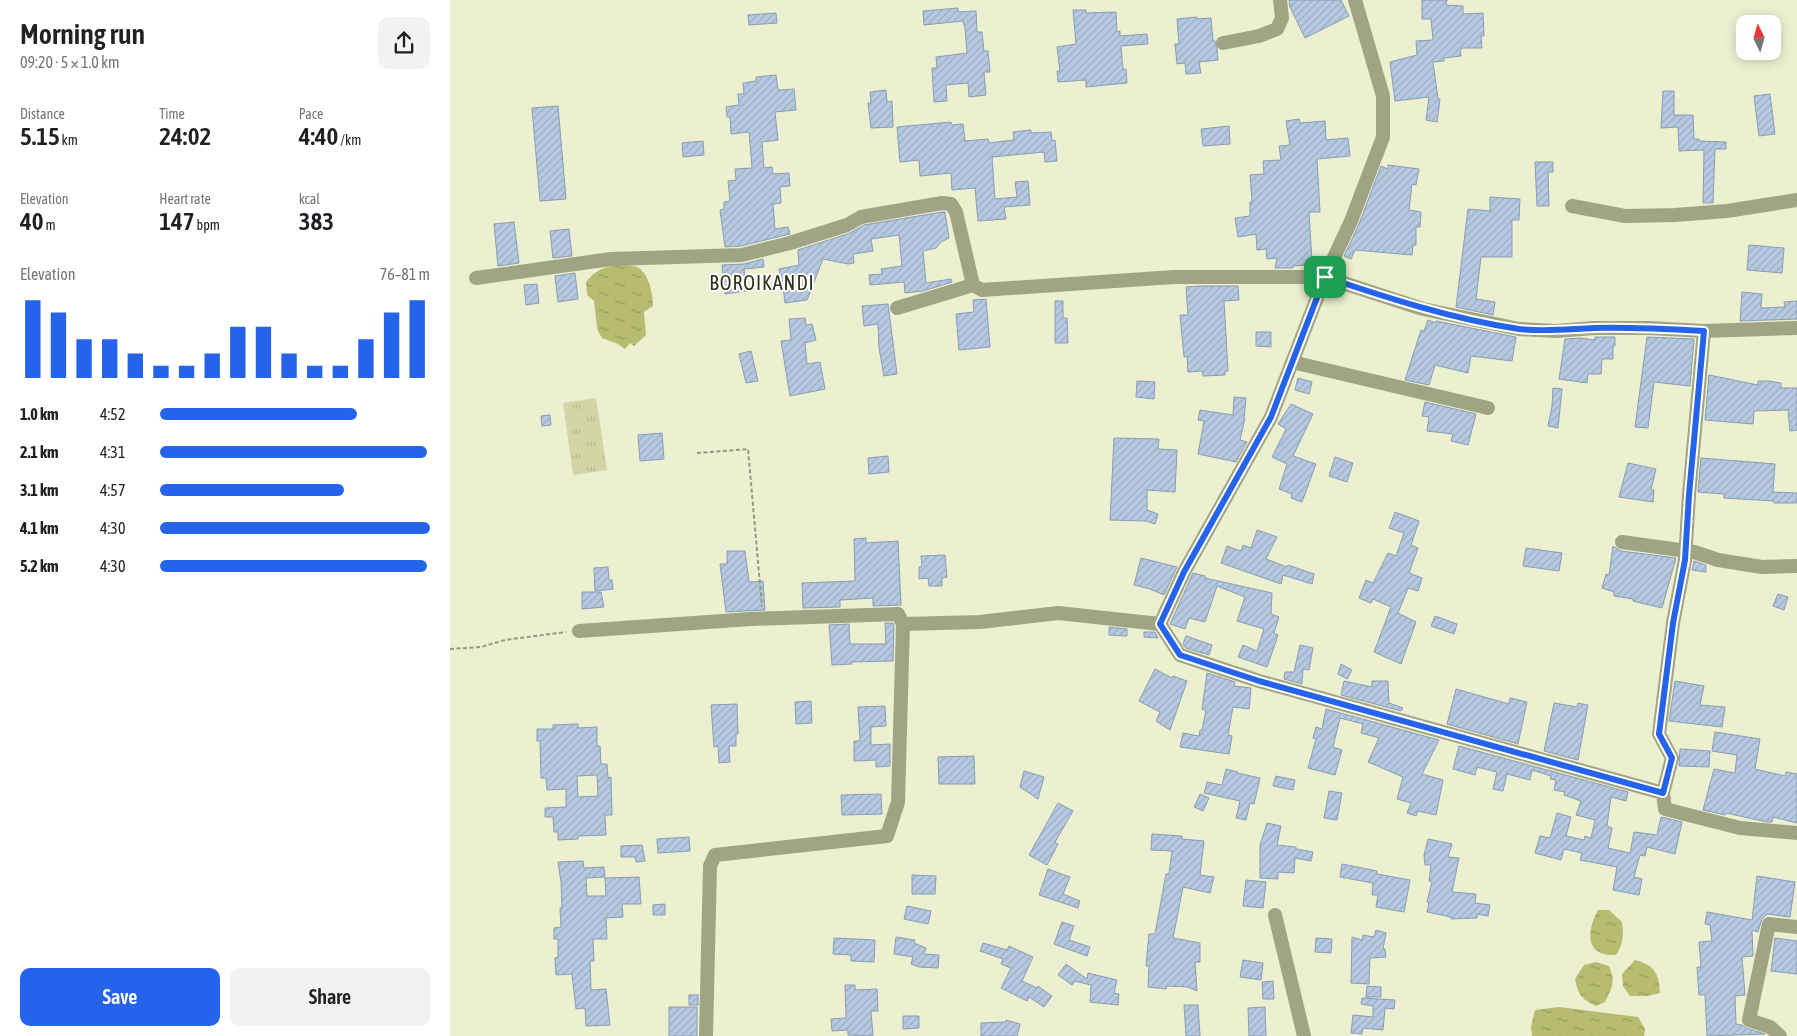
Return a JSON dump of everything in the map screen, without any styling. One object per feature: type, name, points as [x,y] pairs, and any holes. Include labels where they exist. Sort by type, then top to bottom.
[{"type":"street","points":[[1223,43],[1259,36],[1277,30],[1282,18],[1280,0]]},
{"type":"street","points":[[1160,624],[1184,572],[1271,417],[1325,277],[1351,221],[1383,137],[1383,96],[1355,0]]},
{"type":"street","points":[[1572,206],[1625,216],[1675,215],[1727,211],[1797,200]]},
{"type":"street","points":[[476,278],[611,259],[742,255],[839,228],[861,217],[942,203],[951,204],[956,212],[973,285]]},
{"type":"street","points":[[897,308],[973,285],[982,290],[1174,277],[1325,277],[1423,309],[1519,329],[1556,331],[1594,328],[1650,328],[1704,331],[1797,328]]},
{"type":"street","points":[[1704,331],[1689,495],[1686,551],[1673,623],[1659,734],[1672,758],[1663,793],[1665,809],[1740,828],[1797,833]]},
{"type":"street","points":[[1292,362],[1488,408]]},
{"type":"street","points":[[1622,542],[1686,551],[1718,560],[1762,567],[1797,566]]},
{"type":"street","points":[[903,624],[980,622],[1058,613],[1160,624]]},
{"type":"street","points":[[579,631],[763,618],[898,614],[903,624],[898,802],[887,836],[715,856],[710,866],[706,1036]]},
{"type":"street","points":[[1160,624],[1180,655],[1259,681],[1663,793]]},
{"type":"street","points":[[1275,915],[1304,1036]]},
{"type":"street","points":[[1780,1036],[1770,1027],[1749,1020],[1769,924],[1797,927]]},
{"type":"path","points":[[696,453],[748,449],[763,618]]},
{"type":"path","points":[[450,649],[481,647],[505,640],[579,631]]},
{"type":"green space","points":[[596,398],[607,470],[573,475],[563,403]]},
{"type":"water","points":[[619,265],[634,266],[642,271],[650,285],[653,301],[653,306],[644,312],[646,335],[634,346],[630,343],[625,349],[602,338],[600,335],[597,328],[594,301],[587,295],[586,282],[600,270]]},
{"type":"water","points":[[1598,910],[1609,910],[1622,922],[1622,939],[1616,955],[1606,955],[1598,952],[1591,942],[1591,927]]},
{"type":"water","points":[[1635,960],[1651,967],[1657,975],[1660,993],[1647,996],[1630,996],[1623,986],[1622,974]]},
{"type":"water","points":[[1596,962],[1609,966],[1613,981],[1605,1002],[1596,1006],[1581,996],[1575,979],[1584,965]]},
{"type":"water","points":[[1559,1007],[1638,1017],[1645,1029],[1644,1036],[1532,1036],[1531,1027],[1535,1010]]},
{"type":"building","points":[[1289,0],[1341,0],[1349,16],[1305,38],[1290,7]]},
{"type":"building","points":[[1422,0],[1447,0],[1446,5],[1463,6],[1463,14],[1483,13],[1484,36],[1481,36],[1482,48],[1462,48],[1460,50],[1461,56],[1444,58],[1444,61],[1433,62],[1438,99],[1440,99],[1437,122],[1426,120],[1429,97],[1395,101],[1390,62],[1417,55],[1416,41],[1433,40],[1431,19],[1422,19]]},
{"type":"building","points":[[958,8],[958,12],[976,11],[977,32],[982,32],[984,51],[988,51],[990,72],[984,72],[986,95],[969,97],[968,83],[946,85],[947,101],[934,102],[932,68],[937,68],[936,57],[967,53],[965,28],[963,21],[924,25],[923,11]]},
{"type":"building","points":[[1073,10],[1086,10],[1086,13],[1116,12],[1117,32],[1120,31],[1120,36],[1147,34],[1148,44],[1121,46],[1123,69],[1126,69],[1127,83],[1086,87],[1086,80],[1058,82],[1057,71],[1060,71],[1057,47],[1076,44]]},
{"type":"building","points":[[776,13],[777,23],[749,25],[748,15]]},
{"type":"building","points":[[1197,17],[1197,19],[1211,18],[1213,41],[1215,41],[1218,60],[1199,62],[1201,73],[1186,74],[1185,63],[1177,64],[1175,44],[1179,44],[1177,19]]},
{"type":"building","points":[[776,75],[778,90],[794,89],[796,110],[775,112],[778,140],[762,142],[764,168],[772,167],[773,174],[789,173],[790,186],[780,187],[781,203],[773,204],[775,229],[788,227],[790,234],[741,246],[725,247],[720,210],[724,209],[724,202],[730,201],[728,181],[736,180],[735,169],[752,168],[749,132],[731,134],[730,117],[727,117],[726,107],[739,105],[738,94],[744,94],[743,83],[756,81],[756,77]]},
{"type":"building","points":[[886,90],[887,102],[892,101],[893,127],[871,128],[868,103],[871,103],[870,92]]},
{"type":"building","points":[[1663,91],[1674,91],[1674,115],[1693,115],[1694,139],[1699,139],[1699,141],[1726,142],[1726,149],[1715,149],[1713,203],[1703,203],[1704,150],[1679,151],[1678,127],[1661,128]]},
{"type":"building","points":[[1770,94],[1775,134],[1759,136],[1754,96]]},
{"type":"building","points":[[558,106],[566,199],[540,201],[532,108]]},
{"type":"building","points":[[1299,119],[1300,123],[1325,121],[1326,140],[1348,138],[1350,156],[1317,159],[1320,212],[1309,212],[1312,261],[1306,261],[1306,265],[1293,266],[1293,268],[1275,268],[1277,258],[1267,259],[1266,249],[1257,250],[1256,234],[1238,237],[1235,218],[1250,216],[1250,202],[1252,202],[1250,175],[1264,174],[1263,161],[1281,160],[1279,146],[1290,145],[1286,121]]},
{"type":"building","points":[[951,122],[952,125],[963,124],[965,141],[988,139],[989,143],[1014,140],[1013,132],[1031,130],[1031,133],[1051,132],[1052,141],[1055,140],[1057,161],[1045,162],[1044,152],[992,157],[995,199],[1017,197],[1015,182],[1028,181],[1030,205],[1004,207],[1006,219],[978,221],[975,188],[952,190],[951,173],[920,176],[919,160],[900,162],[897,127]]},
{"type":"building","points":[[1229,126],[1230,144],[1203,146],[1201,129]]},
{"type":"building","points":[[703,141],[704,155],[683,157],[682,143]]},
{"type":"building","points":[[1535,162],[1553,162],[1553,172],[1548,172],[1549,206],[1537,206]]},
{"type":"building","points":[[1388,165],[1419,169],[1416,185],[1412,184],[1409,210],[1421,212],[1420,227],[1416,227],[1416,245],[1413,245],[1412,255],[1355,250],[1351,259],[1344,256],[1359,224],[1381,166],[1388,169]]},
{"type":"building","points":[[1490,197],[1520,199],[1519,220],[1512,220],[1512,257],[1481,257],[1476,299],[1495,302],[1493,315],[1456,307],[1468,209],[1490,211]]},
{"type":"building","points":[[945,212],[949,238],[941,242],[936,248],[923,251],[926,283],[951,279],[952,282],[923,291],[905,293],[904,282],[870,285],[869,275],[882,274],[881,269],[902,266],[899,235],[871,239],[873,251],[853,254],[854,263],[848,264],[823,259],[807,300],[785,303],[779,269],[799,265],[798,250],[850,233],[864,225]]},
{"type":"building","points":[[514,222],[519,263],[498,266],[494,224]]},
{"type":"building","points":[[569,229],[572,256],[553,258],[550,231]]},
{"type":"building","points":[[1749,245],[1784,248],[1782,273],[1747,270]]},
{"type":"building","points":[[763,259],[764,267],[744,269],[746,291],[725,294],[722,265],[744,264]]},
{"type":"building","points":[[575,273],[578,299],[558,302],[555,276]]},
{"type":"building","points":[[537,284],[539,303],[526,305],[524,285]]},
{"type":"building","points":[[1238,286],[1239,300],[1224,301],[1228,371],[1225,371],[1225,375],[1203,376],[1202,371],[1188,372],[1187,356],[1184,357],[1180,315],[1188,315],[1186,287]]},
{"type":"building","points":[[1742,292],[1762,294],[1761,308],[1785,307],[1784,302],[1797,301],[1797,319],[1740,321]]},
{"type":"building","points":[[986,299],[990,347],[959,350],[956,314],[974,312],[973,300]]},
{"type":"building","points":[[1055,301],[1063,301],[1063,318],[1067,318],[1068,343],[1055,343]]},
{"type":"building","points":[[888,304],[897,374],[884,376],[879,348],[878,324],[864,326],[862,306]]},
{"type":"building","points":[[805,318],[806,325],[812,324],[816,340],[805,343],[807,364],[820,362],[825,389],[790,396],[781,341],[791,340],[789,319]]},
{"type":"building","points":[[1428,320],[1516,337],[1512,361],[1471,356],[1468,373],[1435,365],[1429,385],[1405,380],[1421,330],[1424,331]]},
{"type":"building","points":[[1256,332],[1271,332],[1271,347],[1256,346]]},
{"type":"building","points":[[1595,337],[1615,337],[1613,359],[1602,359],[1601,374],[1588,374],[1587,383],[1559,379],[1565,339],[1595,340]]},
{"type":"building","points":[[1647,337],[1694,339],[1690,386],[1654,382],[1648,428],[1635,427]]},
{"type":"building","points":[[751,351],[758,381],[746,383],[739,354]]},
{"type":"building","points":[[1709,375],[1758,385],[1758,381],[1769,381],[1781,383],[1781,388],[1797,388],[1797,430],[1790,431],[1788,410],[1754,411],[1753,424],[1705,420]]},
{"type":"building","points":[[1298,378],[1312,382],[1309,394],[1295,390]]},
{"type":"building","points":[[1137,381],[1155,382],[1154,399],[1136,397]]},
{"type":"building","points":[[1553,388],[1562,389],[1558,428],[1548,426]]},
{"type":"building","points":[[1234,397],[1246,398],[1245,418],[1240,440],[1247,442],[1236,462],[1198,454],[1204,421],[1198,420],[1200,410],[1233,415]]},
{"type":"building","points":[[1425,402],[1476,414],[1468,445],[1451,441],[1453,434],[1427,431],[1429,417],[1422,416]]},
{"type":"building","points":[[1291,404],[1313,414],[1293,456],[1316,464],[1302,502],[1291,498],[1292,494],[1279,489],[1287,464],[1272,457],[1286,429],[1278,424]]},
{"type":"building","points":[[550,415],[551,425],[542,426],[541,416]]},
{"type":"building","points":[[662,433],[664,459],[640,461],[638,435]]},
{"type":"building","points":[[1114,438],[1159,439],[1158,449],[1177,450],[1175,492],[1147,490],[1147,510],[1158,514],[1155,524],[1146,521],[1110,520]]},
{"type":"building","points":[[888,456],[889,472],[869,474],[868,458]]},
{"type":"building","points":[[1335,457],[1353,463],[1347,482],[1329,476]]},
{"type":"building","points":[[1701,458],[1775,464],[1773,492],[1797,493],[1797,503],[1774,503],[1774,501],[1724,498],[1724,494],[1698,492]]},
{"type":"building","points":[[1628,463],[1656,469],[1651,490],[1654,490],[1653,502],[1619,497]]},
{"type":"building","points":[[1395,512],[1419,521],[1411,545],[1418,548],[1409,573],[1422,578],[1418,591],[1408,588],[1398,613],[1416,622],[1401,664],[1374,652],[1391,607],[1373,599],[1371,603],[1359,598],[1366,580],[1373,583],[1388,553],[1396,556],[1404,533],[1389,528]]},
{"type":"building","points":[[1257,530],[1277,537],[1266,559],[1314,574],[1312,584],[1283,575],[1281,584],[1221,563],[1227,546],[1241,551],[1243,545],[1251,548]]},
{"type":"building","points":[[866,538],[866,543],[898,541],[901,605],[873,606],[873,598],[840,600],[840,607],[803,608],[802,583],[855,581],[854,539]]},
{"type":"building","points":[[1613,546],[1621,551],[1676,558],[1662,608],[1633,601],[1633,599],[1614,596],[1614,592],[1602,588],[1606,574],[1609,575]]},
{"type":"building","points":[[1526,548],[1562,553],[1559,571],[1523,566]]},
{"type":"building","points":[[727,551],[745,551],[749,582],[763,581],[765,610],[726,612],[720,564],[727,564]]},
{"type":"building","points":[[945,555],[947,577],[942,578],[942,586],[929,586],[928,578],[919,579],[919,567],[922,566],[921,556]]},
{"type":"building","points":[[1141,558],[1177,567],[1164,595],[1134,585]]},
{"type":"building","points":[[1694,561],[1706,565],[1706,572],[1692,570]]},
{"type":"building","points":[[608,567],[609,580],[612,580],[613,589],[595,591],[594,568]]},
{"type":"building","points":[[1193,573],[1205,576],[1205,578],[1272,593],[1271,614],[1279,617],[1274,633],[1278,635],[1267,667],[1238,657],[1243,645],[1257,651],[1264,629],[1237,621],[1245,597],[1217,586],[1205,622],[1189,618],[1185,629],[1170,624]]},
{"type":"building","points":[[582,592],[601,592],[604,607],[582,609]]},
{"type":"building","points":[[1778,594],[1788,597],[1784,610],[1773,606]]},
{"type":"building","points":[[1435,616],[1457,624],[1454,634],[1431,626]]},
{"type":"building","points":[[885,623],[893,623],[894,626],[893,661],[851,662],[852,664],[832,665],[829,625],[849,624],[850,644],[886,644]]},
{"type":"building","points":[[1109,627],[1127,629],[1127,636],[1109,635]]},
{"type":"building","points":[[1144,632],[1155,632],[1158,638],[1144,637]]},
{"type":"building","points":[[1186,636],[1212,645],[1209,655],[1186,648],[1183,644]]},
{"type":"building","points":[[1300,645],[1313,648],[1309,670],[1303,669],[1302,684],[1284,679],[1285,672],[1294,672]]},
{"type":"building","points":[[1341,664],[1352,670],[1347,679],[1338,674]]},
{"type":"building","points":[[1155,669],[1172,678],[1173,676],[1187,681],[1170,730],[1156,721],[1160,712],[1139,701]]},
{"type":"building","points":[[1207,673],[1235,682],[1234,686],[1251,688],[1249,709],[1233,707],[1228,735],[1232,736],[1229,754],[1180,747],[1183,733],[1199,736],[1200,730],[1202,730],[1206,711],[1202,709]]},
{"type":"building","points":[[1344,681],[1372,687],[1372,681],[1388,681],[1389,703],[1403,708],[1401,711],[1341,695]]},
{"type":"building","points":[[1675,681],[1704,686],[1700,705],[1725,707],[1722,727],[1669,721]]},
{"type":"building","points":[[1456,689],[1509,704],[1510,698],[1527,702],[1518,744],[1447,724]]},
{"type":"building","points":[[811,701],[812,723],[796,724],[795,702]]},
{"type":"building","points":[[1554,703],[1577,707],[1578,703],[1588,705],[1578,760],[1544,751]]},
{"type":"building","points":[[737,704],[738,734],[736,734],[736,746],[729,746],[730,762],[719,763],[718,746],[714,747],[711,705]]},
{"type":"building","points":[[885,706],[886,726],[871,727],[871,745],[890,744],[890,766],[876,767],[876,760],[854,761],[854,741],[860,741],[858,707]]},
{"type":"building","points":[[1326,709],[1439,740],[1422,774],[1443,780],[1436,815],[1418,811],[1416,816],[1407,813],[1411,803],[1397,799],[1403,777],[1368,762],[1379,738],[1361,733],[1363,724],[1340,718],[1333,747],[1342,750],[1335,775],[1308,768],[1316,739],[1313,738],[1316,727],[1322,729]]},
{"type":"building","points":[[578,724],[578,728],[597,727],[597,746],[600,746],[601,764],[607,764],[608,778],[611,777],[612,815],[605,815],[606,835],[578,836],[578,839],[558,840],[558,832],[554,832],[553,817],[545,817],[545,808],[566,807],[566,789],[547,790],[546,778],[541,778],[540,741],[537,741],[537,729],[553,729],[553,725]],"holes":[[[597,775],[598,796],[578,797],[577,776]]]},
{"type":"building","points":[[1715,732],[1760,739],[1755,769],[1785,776],[1786,772],[1797,774],[1797,823],[1773,817],[1772,822],[1767,822],[1703,810],[1714,769],[1735,773],[1737,755],[1712,751]]},
{"type":"building","points":[[1459,746],[1628,792],[1626,801],[1611,797],[1607,826],[1612,828],[1608,848],[1630,853],[1634,832],[1657,835],[1661,817],[1682,822],[1675,854],[1647,847],[1645,856],[1640,855],[1634,877],[1642,879],[1639,895],[1613,890],[1617,867],[1580,860],[1582,853],[1564,849],[1561,860],[1535,853],[1540,836],[1550,838],[1557,813],[1571,817],[1566,836],[1584,840],[1585,836],[1591,838],[1595,820],[1576,815],[1581,801],[1564,795],[1565,792],[1554,790],[1556,780],[1550,779],[1551,776],[1532,770],[1530,780],[1507,774],[1503,791],[1493,789],[1497,772],[1477,767],[1475,775],[1453,769]]},
{"type":"building","points":[[1680,749],[1710,751],[1709,767],[1679,766]]},
{"type":"building","points":[[974,756],[975,784],[939,784],[938,757]]},
{"type":"building","points":[[1226,769],[1260,778],[1254,804],[1250,803],[1246,820],[1236,818],[1240,801],[1204,793],[1207,782],[1222,785]]},
{"type":"building","points":[[1024,771],[1044,777],[1038,799],[1020,787]]},
{"type":"building","points":[[1276,776],[1295,780],[1293,790],[1273,786]]},
{"type":"building","points":[[1329,791],[1342,793],[1337,820],[1324,818]]},
{"type":"building","points":[[881,794],[882,814],[842,815],[841,795]]},
{"type":"building","points":[[1200,794],[1209,798],[1203,811],[1194,807]]},
{"type":"building","points":[[1058,803],[1073,811],[1055,842],[1058,844],[1047,865],[1029,855]]},
{"type":"building","points":[[1267,823],[1281,826],[1277,845],[1296,847],[1296,849],[1313,852],[1311,861],[1295,858],[1294,873],[1278,872],[1278,879],[1260,878],[1260,845]]},
{"type":"building","points":[[1152,834],[1182,836],[1182,839],[1204,841],[1200,875],[1214,877],[1210,893],[1183,887],[1173,938],[1200,943],[1200,962],[1195,962],[1197,991],[1188,987],[1167,986],[1166,989],[1148,987],[1149,966],[1146,966],[1149,934],[1155,934],[1166,874],[1169,874],[1172,851],[1151,850]]},
{"type":"building","points":[[689,837],[690,851],[658,853],[657,839]]},
{"type":"building","points":[[1428,839],[1452,844],[1448,857],[1459,858],[1452,892],[1476,894],[1475,903],[1490,905],[1488,916],[1477,914],[1477,918],[1451,919],[1451,917],[1427,912],[1429,903],[1427,902],[1432,882],[1429,881],[1431,865],[1425,865],[1424,855]]},
{"type":"building","points":[[642,845],[645,861],[636,862],[635,857],[621,857],[621,846]]},
{"type":"building","points":[[583,861],[584,868],[604,867],[605,877],[586,878],[587,896],[606,896],[605,878],[639,877],[641,904],[622,904],[623,917],[606,918],[607,939],[593,939],[594,961],[590,961],[591,990],[606,989],[610,1025],[586,1026],[585,1008],[576,1009],[572,974],[556,975],[555,958],[558,957],[558,939],[554,939],[554,928],[561,927],[560,908],[562,908],[558,862]]},
{"type":"building","points":[[1342,864],[1377,871],[1377,874],[1410,880],[1404,912],[1376,907],[1378,895],[1372,895],[1373,883],[1340,877]]},
{"type":"building","points":[[1048,869],[1070,877],[1063,894],[1080,901],[1078,908],[1039,895]]},
{"type":"building","points":[[912,875],[936,876],[935,894],[912,894]]},
{"type":"building","points":[[1757,876],[1795,882],[1790,917],[1767,914],[1762,919],[1758,932],[1752,930],[1753,956],[1742,957],[1745,995],[1735,996],[1736,1024],[1765,1034],[1707,1036],[1705,995],[1699,995],[1697,967],[1701,967],[1699,942],[1712,941],[1710,925],[1705,924],[1707,912],[1752,920]]},
{"type":"building","points":[[1246,880],[1266,882],[1263,908],[1243,906]]},
{"type":"building","points":[[665,904],[665,915],[653,915],[653,905]]},
{"type":"building","points":[[907,906],[931,911],[928,924],[904,919]]},
{"type":"building","points":[[1062,922],[1074,926],[1069,940],[1090,947],[1087,956],[1054,944]]},
{"type":"building","points":[[1376,930],[1386,933],[1383,949],[1385,949],[1386,957],[1370,958],[1369,984],[1351,983],[1352,937],[1362,940],[1363,935],[1374,937]]},
{"type":"building","points":[[896,937],[915,940],[914,943],[926,948],[924,954],[939,955],[938,968],[919,967],[911,964],[913,957],[894,954]]},
{"type":"building","points":[[834,938],[875,940],[874,962],[851,961],[851,955],[833,954]]},
{"type":"building","points":[[1316,938],[1332,939],[1331,953],[1315,952]]},
{"type":"building","points":[[1775,938],[1797,941],[1797,974],[1771,971]]},
{"type":"building","points":[[983,943],[1007,950],[1009,946],[1033,957],[1022,981],[1037,988],[1038,986],[1052,996],[1044,1007],[1029,997],[1027,1001],[1001,988],[1011,968],[1001,964],[1003,959],[980,951]]},
{"type":"building","points":[[1243,960],[1263,963],[1261,980],[1240,977]]},
{"type":"building","points":[[1066,964],[1087,979],[1088,973],[1117,980],[1114,993],[1119,994],[1118,1005],[1090,1002],[1091,985],[1075,981],[1072,985],[1058,975]]},
{"type":"building","points":[[1273,981],[1274,999],[1263,999],[1262,982]]},
{"type":"building","points":[[845,985],[855,985],[855,990],[877,989],[878,1011],[871,1011],[873,1036],[848,1035],[848,1030],[832,1031],[831,1019],[846,1018]]},
{"type":"building","points":[[1367,986],[1381,987],[1381,997],[1366,997]]},
{"type":"building","points":[[689,995],[698,995],[698,1005],[689,1005]]},
{"type":"building","points":[[1362,998],[1395,1000],[1394,1009],[1385,1008],[1383,1030],[1363,1028],[1362,1034],[1351,1033],[1353,1015],[1373,1017],[1373,1006],[1361,1004]]},
{"type":"building","points":[[1184,1005],[1198,1005],[1200,1036],[1186,1036]]},
{"type":"building","points":[[669,1007],[697,1007],[697,1036],[669,1036]]},
{"type":"building","points":[[1265,1007],[1266,1036],[1249,1036],[1248,1008]]},
{"type":"building","points":[[903,1016],[919,1016],[919,1028],[903,1029]]},
{"type":"building","points":[[1006,1020],[1020,1024],[1017,1036],[981,1036],[981,1023],[1006,1022]]},
{"type":"district","name":"BOROIKANDI","points":[[762,283]]},
{"type":"route","points":[[1325,277],[1423,309],[1519,329],[1556,331],[1594,328],[1650,328],[1704,331],[1685,560],[1673,623],[1659,734],[1672,758],[1663,793],[1259,681],[1180,655],[1160,624],[1184,572],[1271,417],[1325,277]]}]
